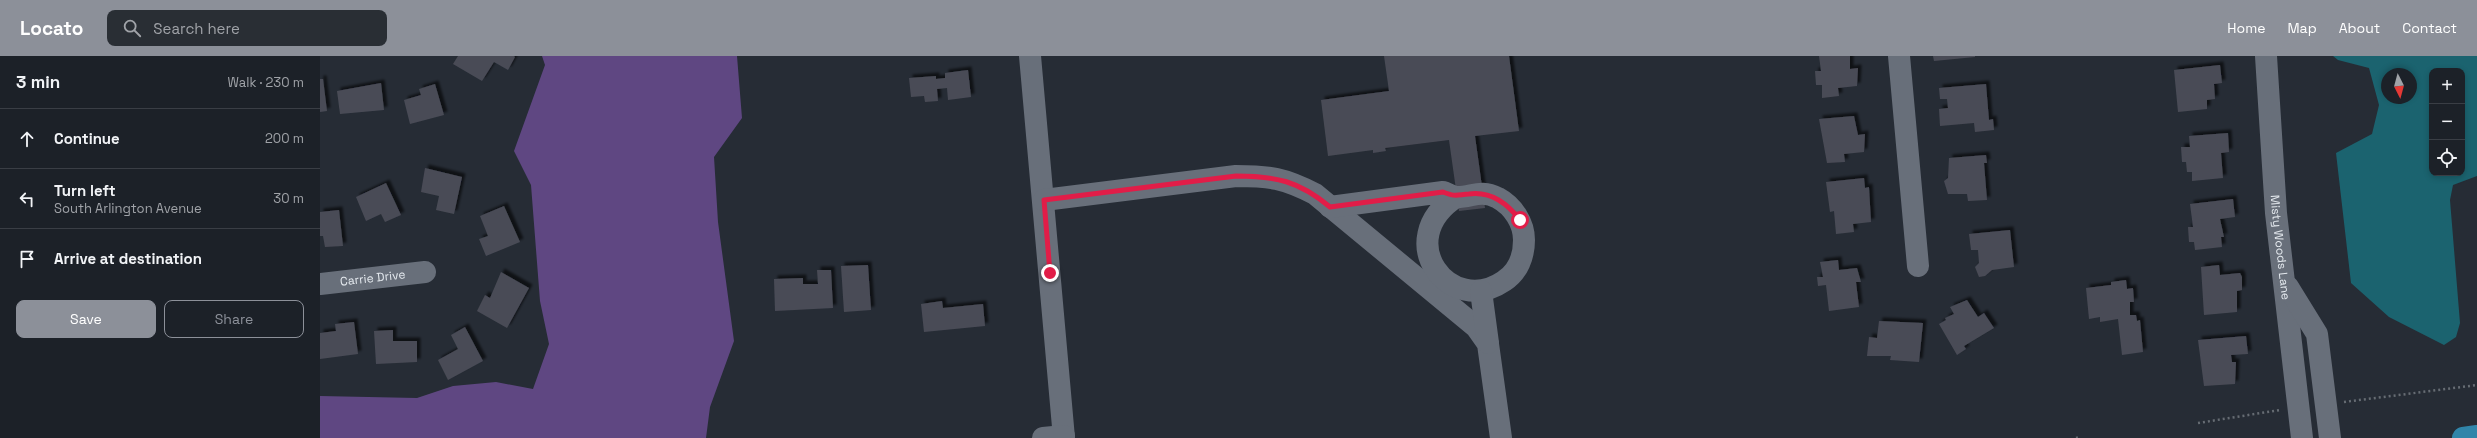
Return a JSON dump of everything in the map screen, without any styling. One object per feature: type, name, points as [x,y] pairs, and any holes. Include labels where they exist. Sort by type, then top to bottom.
[{"type":"main road","points":[[2463,438],[2477,436]]},
{"type":"street","points":[[1030,56],[1044,200],[1057,437]]},
{"type":"street","points":[[1899,56],[1918,266]]},
{"type":"street","name":"Misty Woods Lane","points":[[2266,56],[2276,213],[2302,438]]},
{"type":"street","points":[[1044,200],[1236,176],[1268,176],[1293,182],[1315,194],[1476,327],[1488,344]]},
{"type":"street","points":[[1330,207],[1443,192],[1456,197]]},
{"type":"street","points":[[1470,194],[1484,194],[1498,198],[1510,207],[1520,220],[1524,234],[1524,250],[1520,264],[1510,278],[1496,287],[1480,291],[1465,290],[1451,284],[1439,275],[1429,255],[1428,232],[1433,218],[1443,206],[1456,197],[1470,194]]},
{"type":"street","name":"Carrie Drive","points":[[320,284],[425,272]]},
{"type":"street","points":[[2284,280],[2317,334],[2330,438]]},
{"type":"street","points":[[1480,291],[1501,438]]},
{"type":"path","points":[[2338,403],[2477,385]]},
{"type":"path","points":[[2198,423],[2287,409]]},
{"type":"path","points":[[2076,438],[2080,437]]},
{"type":"shaded area","points":[[542,56],[737,56],[742,118],[714,157],[718,222],[734,341],[710,407],[706,438],[320,438],[320,396],[417,398],[453,386],[496,382],[533,389],[549,344],[540,301],[531,185],[514,151],[545,65]]},
{"type":"water","points":[[2333,56],[2477,56],[2477,176],[2453,185],[2450,200],[2460,323],[2456,337],[2444,345],[2389,317],[2351,283],[2336,153],[2372,134],[2379,105],[2369,68],[2338,60]]},
{"type":"building","points":[[458,56],[515,57],[508,70],[494,62],[482,81],[453,64]]},
{"type":"building","points":[[1384,56],[1509,56],[1519,131],[1475,136],[1485,208],[1459,211],[1449,140],[1385,148],[1386,151],[1373,153],[1373,150],[1328,156],[1321,100],[1389,91]]},
{"type":"building","points":[[1819,56],[1850,56],[1850,69],[1858,68],[1857,86],[1838,88],[1839,96],[1822,98],[1822,85],[1816,85],[1815,71],[1821,71]]},
{"type":"building","points":[[1933,56],[1975,56],[1975,57],[1934,61]]},
{"type":"building","points":[[2220,65],[2222,83],[2214,84],[2215,99],[2207,100],[2207,109],[2178,112],[2174,70]]},
{"type":"building","points":[[968,70],[971,97],[948,100],[947,88],[937,89],[938,101],[925,102],[924,96],[911,97],[909,78],[936,76],[936,79],[945,78],[945,73]]},
{"type":"building","points":[[320,79],[323,79],[327,111],[320,112]]},
{"type":"building","points":[[381,83],[384,110],[340,114],[337,91]]},
{"type":"building","points":[[435,84],[444,115],[410,124],[404,100],[421,95],[419,89]]},
{"type":"building","points":[[1986,84],[1989,120],[1993,119],[1994,130],[1975,132],[1974,123],[1940,126],[1939,109],[1948,108],[1947,99],[1940,99],[1939,88]]},
{"type":"building","points":[[1854,116],[1858,135],[1865,134],[1864,152],[1844,154],[1845,162],[1827,163],[1819,119]]},
{"type":"building","points":[[2228,133],[2229,152],[2221,153],[2223,178],[2192,181],[2192,172],[2187,172],[2186,162],[2182,162],[2181,147],[2190,147],[2189,136]]},
{"type":"building","points":[[1986,155],[1987,163],[1984,163],[1987,200],[1968,201],[1967,194],[1948,194],[1944,181],[1948,178],[1949,158]]},
{"type":"building","points":[[425,168],[462,177],[454,214],[436,210],[439,196],[421,192]]},
{"type":"building","points":[[1864,178],[1865,188],[1869,187],[1871,222],[1853,224],[1854,232],[1836,234],[1834,211],[1830,212],[1826,182]]},
{"type":"building","points":[[386,183],[401,215],[385,222],[381,214],[366,221],[356,197]]},
{"type":"building","points":[[2233,199],[2235,217],[2220,219],[2224,237],[2221,237],[2222,247],[2195,250],[2194,242],[2189,242],[2188,227],[2193,227],[2190,204]]},
{"type":"building","points":[[504,206],[520,242],[486,256],[479,239],[488,236],[480,216]]},
{"type":"building","points":[[339,210],[343,246],[325,247],[323,236],[320,236],[320,212]]},
{"type":"building","points":[[2010,230],[2014,267],[1992,270],[1985,276],[1979,277],[1975,267],[1979,263],[1978,250],[1971,250],[1969,234]]},
{"type":"building","points":[[1838,260],[1839,270],[1857,268],[1861,282],[1856,282],[1859,307],[1829,311],[1826,285],[1818,286],[1817,277],[1823,277],[1820,262]]},
{"type":"building","points":[[868,265],[871,310],[844,312],[841,266]]},
{"type":"building","points":[[2219,265],[2220,275],[2240,273],[2242,277],[2242,290],[2237,291],[2237,312],[2204,315],[2201,267]]},
{"type":"building","points":[[817,270],[831,270],[833,308],[775,311],[774,279],[803,278],[803,284],[818,284]]},
{"type":"building","points":[[501,272],[529,288],[507,328],[477,311],[485,295],[490,298]]},
{"type":"building","points":[[2126,280],[2127,289],[2133,288],[2134,302],[2130,302],[2130,315],[2136,315],[2137,321],[2140,320],[2143,352],[2122,355],[2118,319],[2100,322],[2100,317],[2089,319],[2086,288],[2111,285],[2111,282]]},
{"type":"building","points":[[1967,300],[1978,317],[1984,313],[1994,328],[1964,346],[1966,349],[1957,355],[1939,324],[1946,320],[1945,318],[1954,314],[1950,307]]},
{"type":"building","points":[[942,301],[943,308],[983,304],[985,326],[924,332],[921,304]]},
{"type":"building","points":[[1879,321],[1923,323],[1919,362],[1890,360],[1891,356],[1867,356],[1869,337],[1877,338]]},
{"type":"building","points":[[354,322],[358,354],[320,359],[320,333],[336,331],[335,324]]},
{"type":"building","points":[[465,327],[483,361],[448,380],[438,360],[458,349],[451,335]]},
{"type":"building","points":[[393,330],[393,341],[417,341],[417,362],[376,364],[374,331]]},
{"type":"building","points":[[2246,336],[2248,354],[2231,355],[2232,362],[2236,362],[2235,384],[2204,386],[2198,340]]},
{"type":"route","points":[[1050,273],[1044,200],[1236,176],[1268,176],[1293,182],[1315,194],[1330,207],[1443,192],[1456,197],[1470,194],[1484,194],[1498,198],[1510,207],[1520,220]]}]
